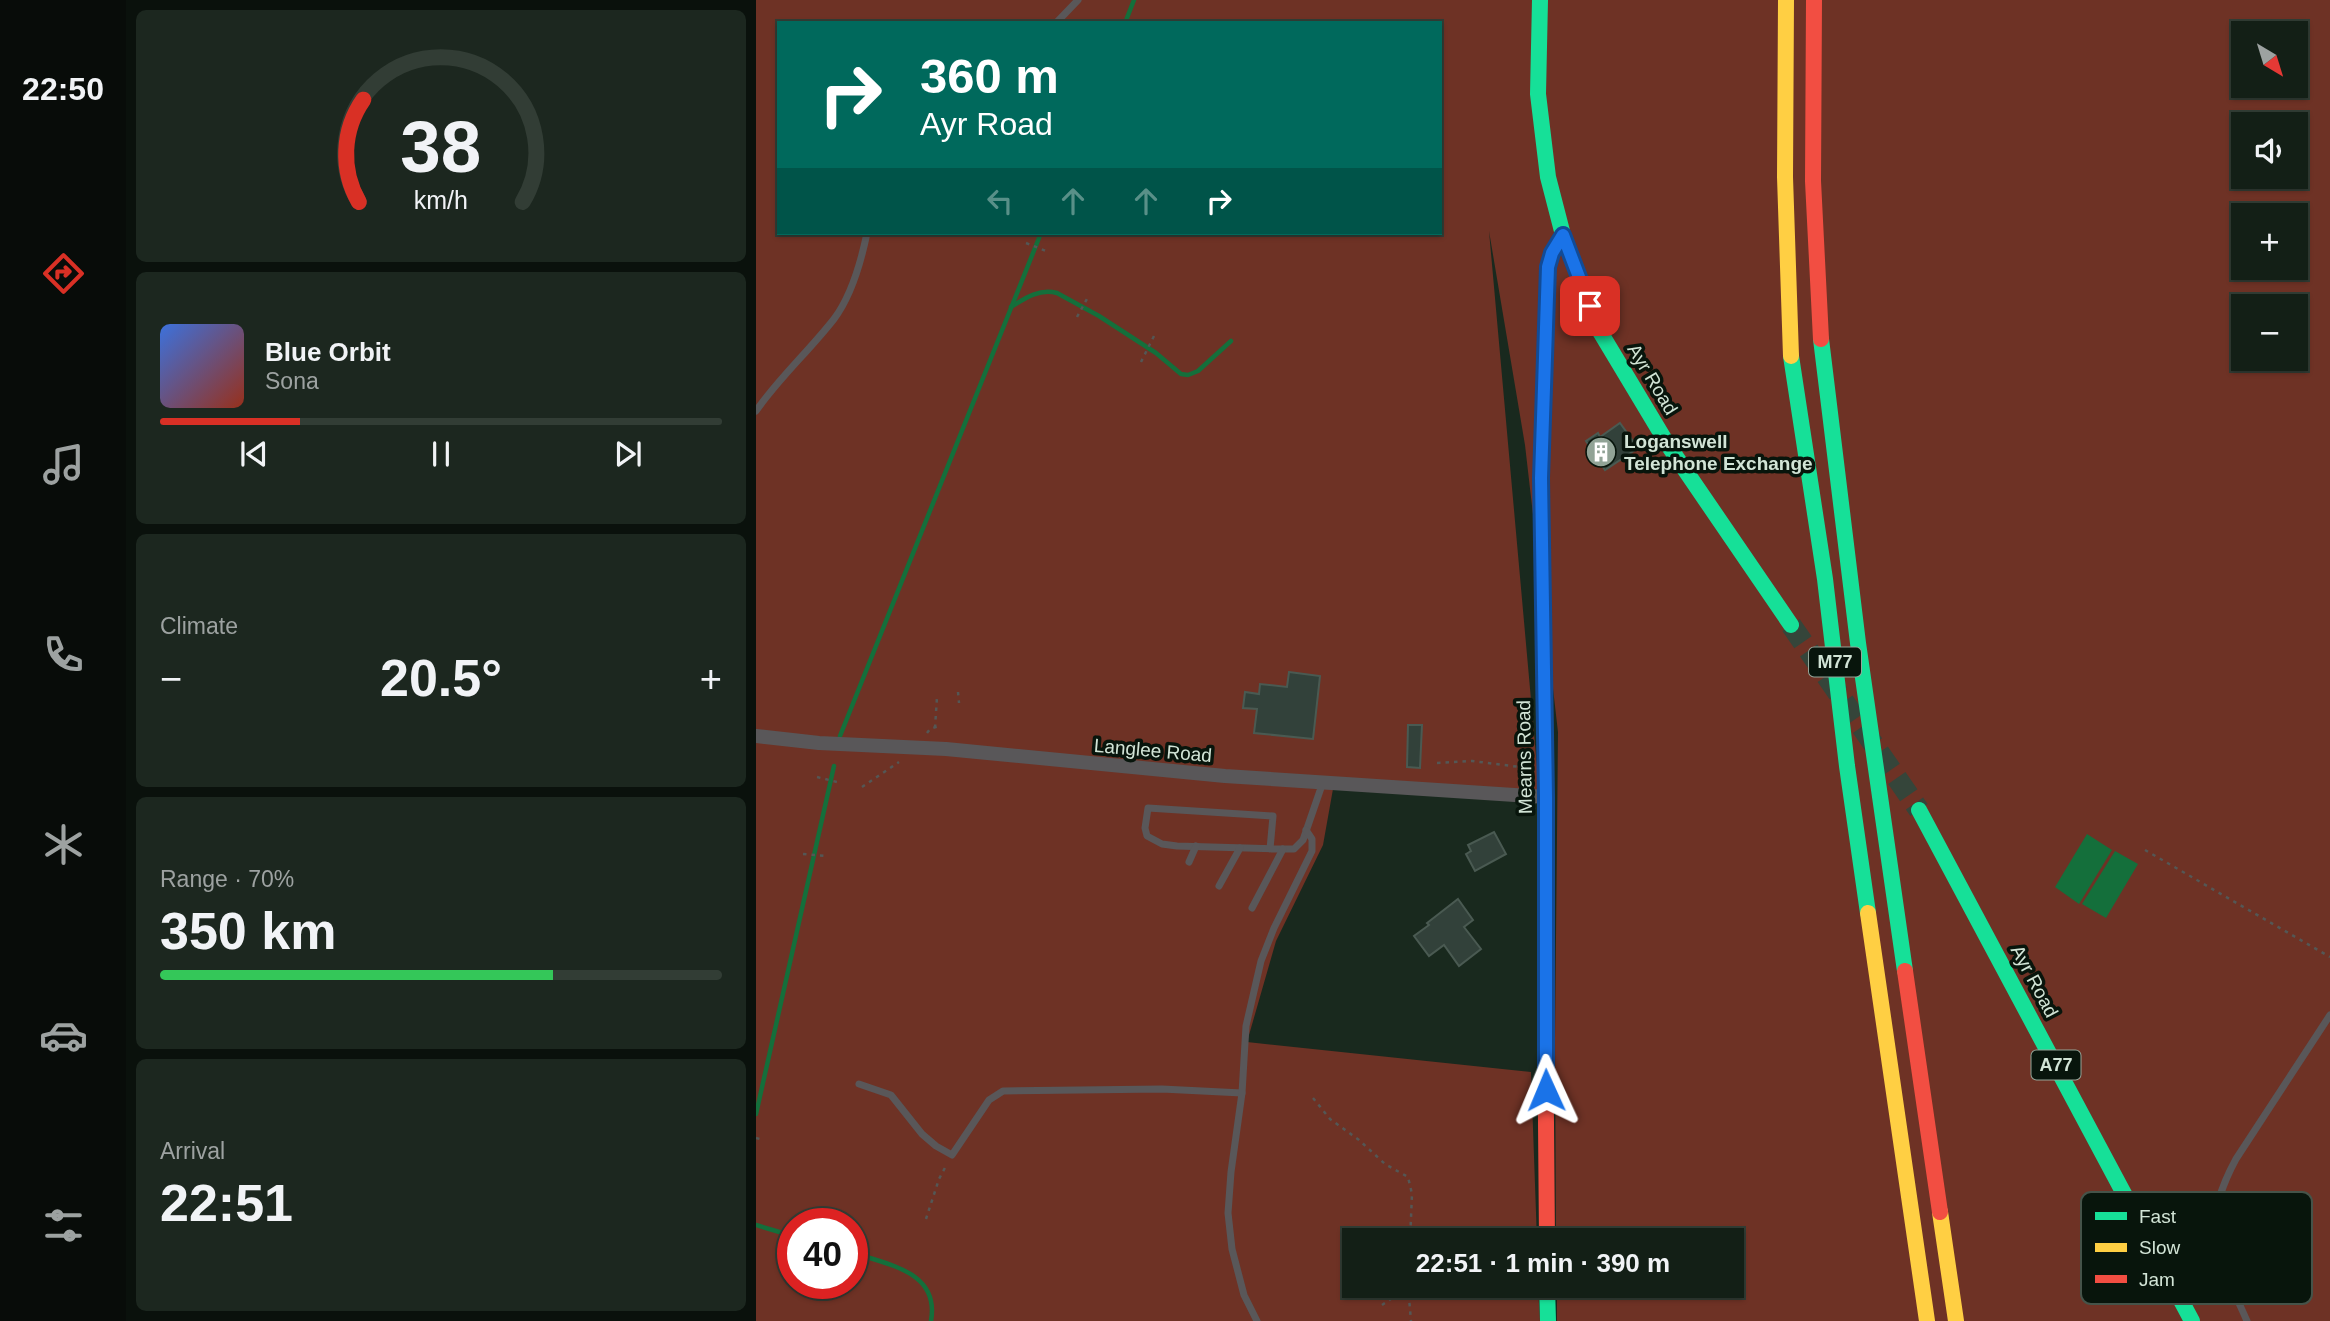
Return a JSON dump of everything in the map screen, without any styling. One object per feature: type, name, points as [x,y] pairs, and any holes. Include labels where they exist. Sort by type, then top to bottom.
[{"type":"main road","name":"Ayr Road","points":[[1540,0],[1538,94],[1548,177],[1563,235],[1599,330],[1668,445],[1791,625]]},
{"type":"main road","name":"M77","points":[[1786,0],[1784,177],[1791,356],[1825,579],[1847,766],[1927,1321]]},
{"type":"main road","name":"M77","points":[[1814,0],[1813,181],[1822,361],[1858,643],[1956,1321]]},
{"type":"main road","name":"Mearns Road","points":[[1547,1228],[1546,770],[1541,478],[1548,267],[1552,253],[1563,235]]},
{"type":"main road","name":"Ayr Road","points":[[1919,810],[2123,1192]]},
{"type":"main road","points":[[1547,1298],[1548,1321]]},
{"type":"main road","name":"Ayr Road","points":[[2183,1304],[2192,1321]]},
{"type":"street","name":"Langlee Road","points":[[756,736],[1225,776],[1546,797]]},
{"type":"lane","points":[[1058,21],[1078,0]]},
{"type":"lane","points":[[756,411],[769,392],[835,318],[847,297],[866,235]]},
{"type":"lane","points":[[1270,849],[1273,816],[1148,808],[1145,828],[1147,836],[1162,844],[1240,848],[1270,849],[1294,849],[1303,840],[1324,782]]},
{"type":"lane","points":[[1257,1321],[1244,1295],[1232,1249],[1228,1213],[1231,1172],[1242,1093],[1246,1026],[1261,961],[1312,851],[1312,839],[1306,830]]},
{"type":"lane","points":[[1189,862],[1196,846]]},
{"type":"lane","points":[[1219,886],[1240,848]]},
{"type":"lane","points":[[1252,908],[1283,849]]},
{"type":"lane","points":[[2221,1192],[2236,1159],[2330,1015]]},
{"type":"lane","points":[[859,1084],[891,1095],[922,1134],[953,1155],[989,1100],[1003,1091],[1162,1088],[1242,1093]]},
{"type":"lane","points":[[2239,1304],[2247,1321]]},
{"type":"path","points":[[1026,243],[1046,251]]},
{"type":"path","points":[[1077,317],[1088,298]]},
{"type":"path","points":[[1141,362],[1154,337]]},
{"type":"path","points":[[958,692],[959,703]]},
{"type":"path","points":[[935,728],[937,697]]},
{"type":"path","points":[[862,786],[917,748]]},
{"type":"path","points":[[1437,763],[1472,761],[1546,770]]},
{"type":"path","points":[[819,777],[841,783]]},
{"type":"path","points":[[2145,850],[2330,957]]},
{"type":"path","points":[[804,854],[825,856]]},
{"type":"path","points":[[1313,1098],[1330,1119],[1359,1140],[1385,1164],[1408,1177],[1412,1194],[1411,1228]]},
{"type":"path","points":[[926,1219],[939,1179],[953,1155]]},
{"type":"path","points":[[1382,1305],[1392,1298]]},
{"type":"path","points":[[1409,1298],[1411,1321]]},
{"type":"shaded area","points":[[756,0],[2330,0],[2330,1321],[1557,1321],[1557,1298],[1744,1298],[1744,1228],[1556,1228],[1558,732],[1525,445],[1489,231],[1540,800],[1333,789],[1323,845],[1276,941],[1247,1042],[1531,1072],[1537,1228],[1342,1228],[1342,1298],[1539,1298],[1540,1321],[756,1321]]},
{"type":"shaded area","points":[[2087,834],[2112,850],[2079,904],[2055,887]]},
{"type":"shaded area","points":[[2115,851],[2138,864],[2106,918],[2082,904]]},
{"type":"building","points":[[1620,423],[1638,448],[1605,470],[1586,441],[1598,433],[1600,437]]},
{"type":"building","points":[[1289,672],[1320,676],[1313,739],[1254,733],[1257,709],[1243,708],[1245,692],[1259,694],[1260,684],[1287,687]]},
{"type":"building","points":[[1408,725],[1422,725],[1420,768],[1407,767]]},
{"type":"building","points":[[1494,832],[1506,854],[1475,871],[1466,854],[1471,851],[1468,845]]},
{"type":"building","points":[[1458,899],[1473,920],[1464,927],[1481,949],[1459,966],[1444,945],[1429,956],[1414,936]]},
{"type":"waterway","points":[[1126,21],[1134,0]]},
{"type":"waterway","points":[[840,736],[1040,235]]},
{"type":"waterway","points":[[1011,307],[1039,293],[1057,293],[1156,353],[1181,374],[1188,375],[1198,371],[1231,341]]},
{"type":"waterway","points":[[756,1114],[834,766]]},
{"type":"waterway","points":[[756,1225],[777,1231]]},
{"type":"waterway","points":[[868,1257],[908,1272],[919,1280],[932,1304],[931,1321]]},
{"type":"tunnel","points":[[1791,625],[1919,810]]},
{"type":"traffic: fast","points":[[1540,0],[1538,94],[1548,177],[1563,235],[1599,330],[1668,445],[1791,625]]},
{"type":"traffic: fast","points":[[1541,479],[1548,267],[1552,253],[1563,235]]},
{"type":"traffic: fast","points":[[1821,339],[1858,643],[1905,971]]},
{"type":"traffic: fast","points":[[1791,356],[1825,579],[1868,913]]},
{"type":"traffic: fast","points":[[1919,810],[2123,1192]]},
{"type":"traffic: fast","points":[[1547,1298],[1548,1321]]},
{"type":"traffic: fast","points":[[2183,1304],[2192,1321]]},
{"type":"traffic: slow","points":[[1786,0],[1785,177],[1791,356]]},
{"type":"traffic: slow","points":[[1541,479],[1546,797],[1545,1003]]},
{"type":"traffic: slow","points":[[1868,913],[1927,1321]]},
{"type":"traffic: slow","points":[[1940,1212],[1956,1321]]},
{"type":"traffic: jam","points":[[1814,0],[1813,181],[1821,339]]},
{"type":"traffic: jam","points":[[1905,971],[1940,1212]]},
{"type":"traffic: jam","points":[[1545,1003],[1547,1228]]},
{"type":"place","name":"Loganswell Telephone Exchange","points":[[1601,452]]},
{"type":"route","points":[[1546,1090],[1546,797],[1541,478],[1548,267],[1552,253],[1563,235],[1590,306]]}]
